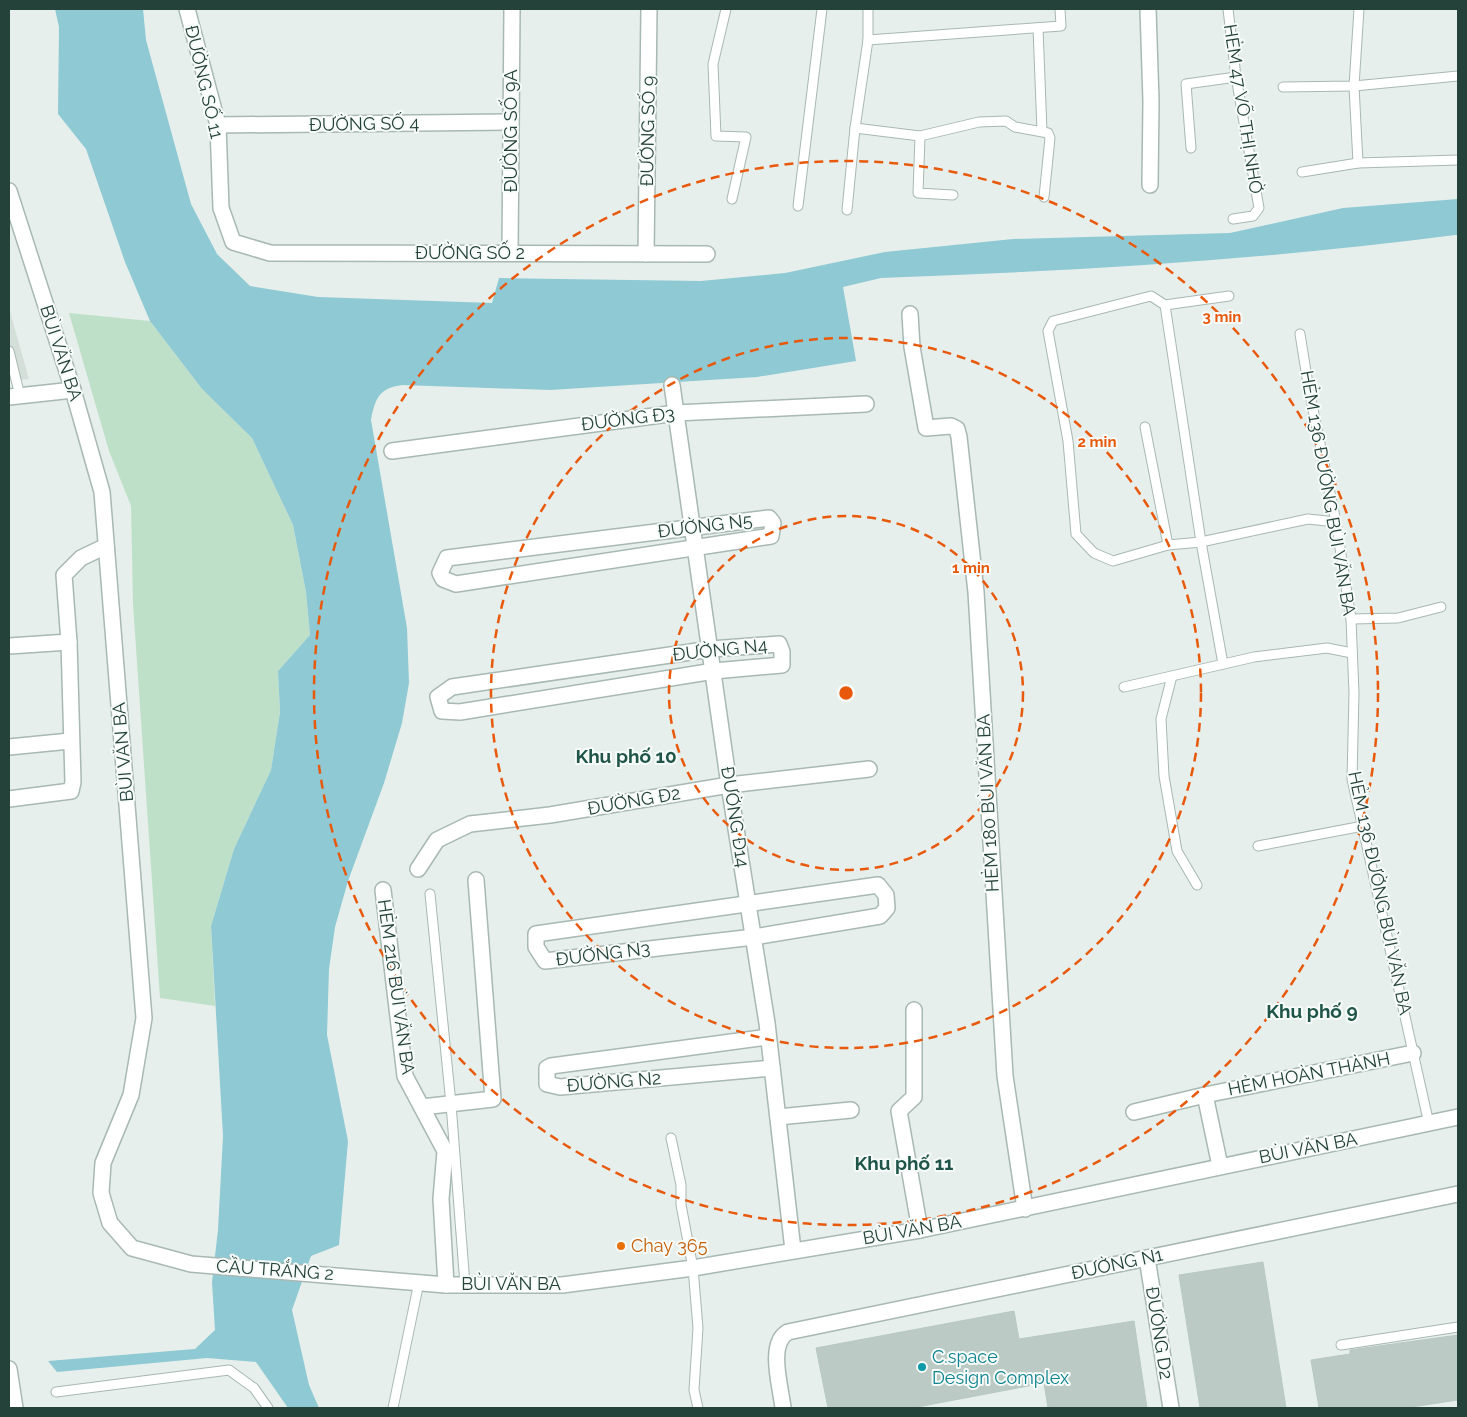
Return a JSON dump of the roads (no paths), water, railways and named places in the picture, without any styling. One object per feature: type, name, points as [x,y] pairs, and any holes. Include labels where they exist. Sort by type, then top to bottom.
[{"type":"street","name":"ĐƯỜNG SỐ 11","points":[[187,9],[218,125],[221,208],[233,242]]},
{"type":"street","name":"ĐƯỜNG SỐ 9A","points":[[510,254],[512,9]]},
{"type":"street","name":"ĐƯỜNG SỐ 9","points":[[646,254],[649,9]]},
{"type":"street","points":[[1148,9],[1151,101],[1150,185]]},
{"type":"street","name":"ĐƯỜNG SỐ 4","points":[[218,125],[511,122]]},
{"type":"street","name":"BÙI VĂN BA","points":[[9,191],[73,390],[102,492],[144,1018],[132,1095],[103,1163],[101,1193],[110,1223],[132,1248],[191,1264]]},
{"type":"street","name":"ĐƯỜNG SỐ 2","points":[[233,242],[270,253],[707,254]]},
{"type":"street","name":"HẺM 180 BÙI VĂN BA","points":[[910,314],[912,347],[927,428],[952,426],[957,429],[959,437],[976,592],[1005,1076],[1025,1209]]},
{"type":"street","name":"ĐƯỜNG Đ14","points":[[672,385],[729,785],[768,1037],[793,1250]]},
{"type":"street","points":[[14,396],[73,390]]},
{"type":"street","name":"ĐƯỜNG Đ3","points":[[392,451],[676,412],[866,404]]},
{"type":"street","name":"ĐƯỜNG N5","points":[[768,518],[774,523],[772,536],[696,546],[456,584],[442,579],[440,572],[447,558],[693,526],[768,518]]},
{"type":"street","points":[[9,799],[71,791],[73,782],[70,741],[69,642],[64,575],[82,558],[106,546]]},
{"type":"street","points":[[9,646],[69,642]]},
{"type":"street","name":"ĐƯỜNG N4","points":[[779,644],[782,652],[782,665],[714,671],[460,712],[442,711],[438,697],[452,688],[711,649],[779,644]]},
{"type":"street","points":[[9,747],[70,741]]},
{"type":"street","name":"ĐƯỜNG Đ2","points":[[418,869],[437,840],[470,824],[550,815],[729,785],[870,769]]},
{"type":"street","points":[[422,1107],[493,1099],[476,880]]},
{"type":"street","points":[[748,903],[878,885],[886,895],[887,908],[880,916],[754,937]]},
{"type":"street","name":"HẺM 216 BÙI VĂN BA","points":[[384,890],[405,1076],[445,1151],[442,1199],[446,1285]]},
{"type":"street","name":"ĐƯỜNG N3","points":[[748,903],[536,934],[536,948],[545,961],[754,937]]},
{"type":"street","points":[[914,1010],[914,1097],[898,1111],[920,1230]]},
{"type":"street","name":"ĐƯỜNG N2","points":[[768,1037],[551,1066],[547,1068],[545,1074],[547,1084],[560,1088],[772,1068]]},
{"type":"street","name":"HẺM HOÀN THÀNH","points":[[1134,1112],[1205,1095],[1413,1053]]},
{"type":"street","name":"HẺM HOÀN THÀNH","points":[[1205,1095],[1220,1166]]},
{"type":"street","points":[[778,1117],[852,1110]]},
{"type":"street","name":"BÙI VĂN BA","points":[[358,1276],[446,1285],[562,1285],[693,1268],[920,1230],[1458,1117]]},
{"type":"street","name":"ĐƯỜNG N1","points":[[783,1408],[776,1353],[779,1339],[792,1331],[1458,1194]]},
{"type":"street","name":"ĐƯỜNG D2","points":[[1147,1258],[1171,1408]]},
{"type":"street","name":"CẦU TRẮNG 2","points":[[191,1264],[358,1276]]},
{"type":"street","points":[[9,1369],[15,1408]]},
{"type":"lane","points":[[726,9],[713,64],[716,136],[746,137],[732,199]]},
{"type":"lane","points":[[798,206],[822,9]]},
{"type":"lane","points":[[847,210],[855,128],[868,40],[868,9]]},
{"type":"lane","points":[[868,40],[1061,26],[1060,9]]},
{"type":"lane","name":"HẺM 47 VÕ THỊ NHỜ","points":[[1228,9],[1236,77],[1259,208],[1253,216],[1233,219]]},
{"type":"lane","points":[[1358,163],[1354,86],[1359,9]]},
{"type":"lane","points":[[1038,28],[1042,131]]},
{"type":"lane","points":[[1283,87],[1354,86],[1458,76]]},
{"type":"lane","points":[[1191,148],[1186,84],[1236,77]]},
{"type":"lane","points":[[855,128],[920,136],[979,122],[1006,121],[1014,127],[1048,133],[1050,138],[1044,197]]},
{"type":"lane","points":[[920,136],[918,193],[953,195]]},
{"type":"lane","points":[[1302,172],[1358,163],[1458,160]]},
{"type":"lane","points":[[1229,296],[1165,305],[1151,296],[1053,321],[1048,330],[1068,441],[1076,534],[1094,553],[1112,561],[1168,546],[1201,542],[1308,519],[1336,522]]},
{"type":"lane","points":[[1165,305],[1201,542],[1223,664]]},
{"type":"lane","name":"HẺM 136 ĐƯỜNG BÙI VĂN BA","points":[[1300,334],[1309,390],[1336,522],[1351,619],[1352,779],[1429,1124]]},
{"type":"lane","points":[[9,351],[14,396]]},
{"type":"lane","points":[[1145,426],[1168,546]]},
{"type":"lane","points":[[1351,619],[1398,618],[1441,607]]},
{"type":"lane","points":[[1124,687],[1254,657],[1327,648],[1352,653]]},
{"type":"lane","points":[[1172,676],[1161,719],[1164,776],[1177,850],[1198,885]]},
{"type":"lane","points":[[1258,846],[1363,826]]},
{"type":"lane","points":[[430,894],[451,1104],[466,1285]]},
{"type":"lane","points":[[671,1138],[681,1185],[681,1205],[693,1268],[698,1328],[694,1390],[698,1408]]},
{"type":"lane","points":[[393,1408],[419,1282]]},
{"type":"lane","points":[[1341,1345],[1458,1327]]},
{"type":"lane","points":[[56,1392],[229,1370],[254,1388],[268,1408]]},
{"type":"water","points":[[55,9],[143,9],[146,40],[191,204],[217,254],[250,286],[318,297],[492,303],[499,278],[701,281],[785,273],[885,252],[1013,239],[1230,233],[1343,208],[1458,199],[1458,235],[1240,258],[1025,272],[881,278],[843,287],[856,361],[757,377],[550,390],[402,385],[388,389],[379,396],[374,406],[371,420],[407,628],[409,683],[402,723],[384,783],[348,881],[335,927],[329,969],[327,1035],[348,1141],[339,1245],[311,1256],[292,1310],[309,1385],[319,1408],[288,1408],[256,1362],[207,1358],[57,1372],[48,1361],[195,1349],[215,1330],[212,1282],[218,1230],[223,1136],[211,926],[234,849],[271,770],[280,712],[278,671],[310,635],[306,592],[293,525],[252,438],[202,389],[150,321],[125,262],[86,149],[58,114],[59,27]]},
{"type":"place","name":"Chay 365","points":[[621,1246]]},
{"type":"place","name":"C.space Design Complex","points":[[922,1367]]},
{"type":"district","name":"Khu phố 10","points":[[626,756]]},
{"type":"district","name":"Khu phố 9","points":[[1312,1011]]},
{"type":"district","name":"Khu phố 11","points":[[904,1163]]}]
